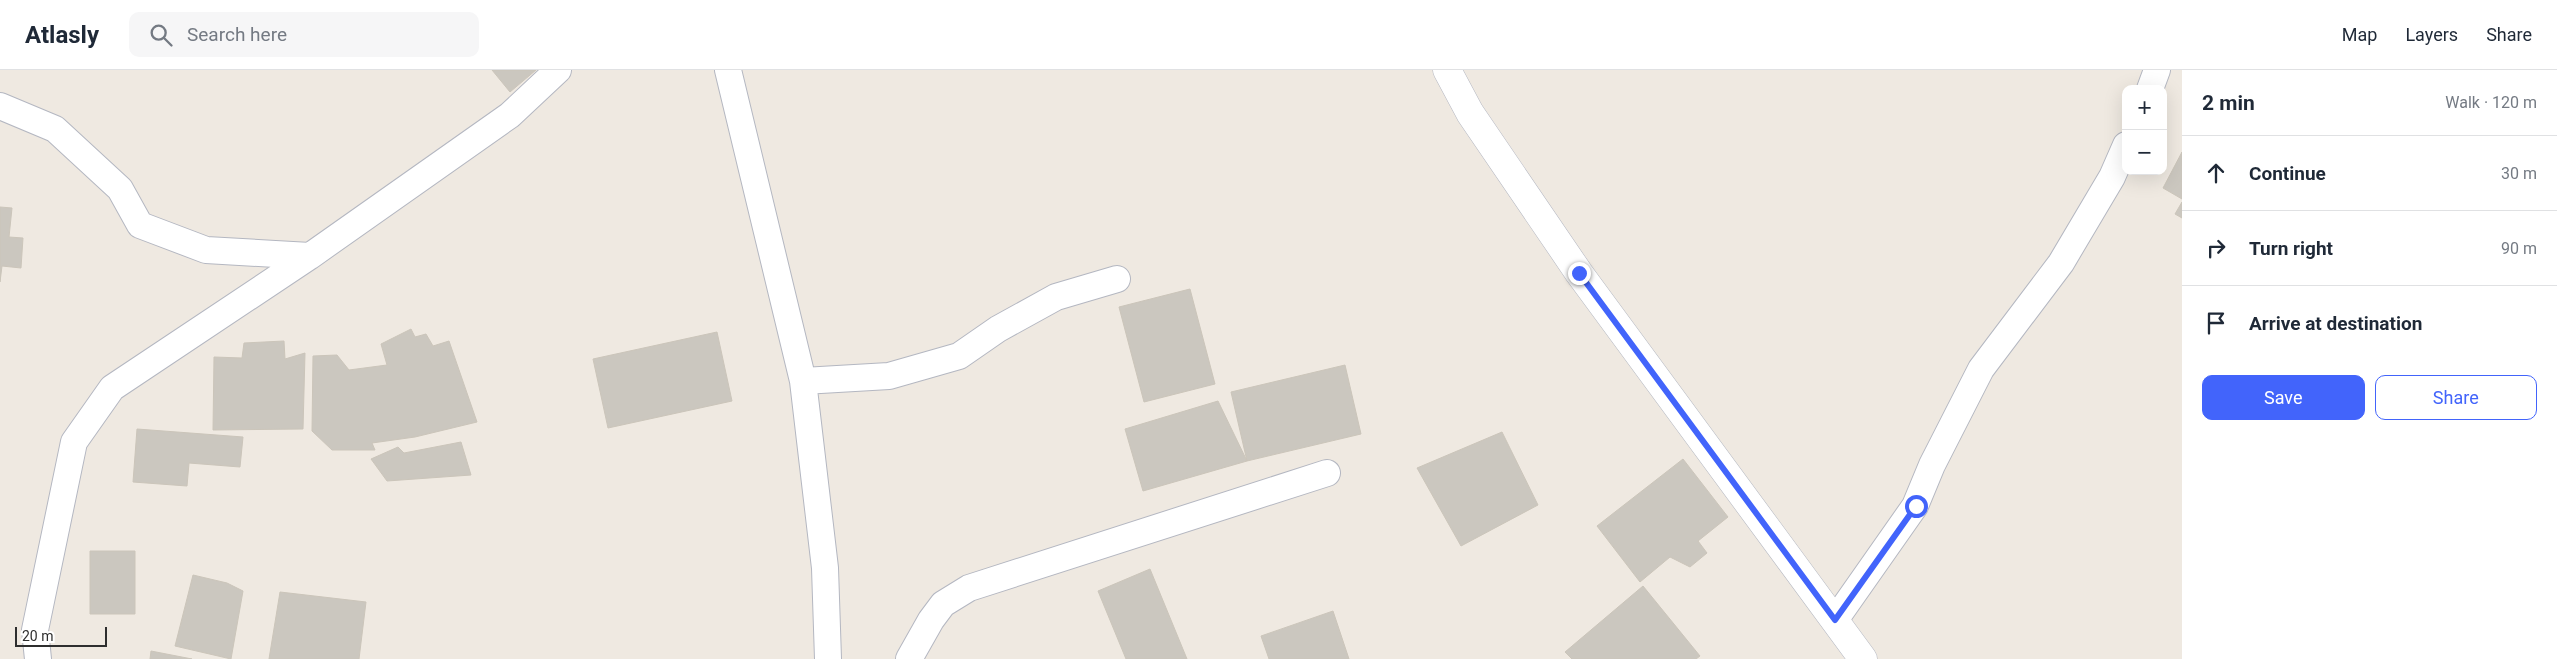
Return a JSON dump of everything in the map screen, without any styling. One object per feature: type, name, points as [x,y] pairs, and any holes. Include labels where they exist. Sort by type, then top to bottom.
[{"type":"street","points":[[38,659],[35,630],[74,442],[112,388],[310,256],[510,115],[558,70]]},
{"type":"street","points":[[728,70],[803,381],[825,568],[828,659]]},
{"type":"street","points":[[1447,70],[1470,113],[1579,273],[1863,659]]},
{"type":"street","points":[[2151,85],[2157,70]]},
{"type":"street","points":[[0,106],[55,128],[120,189],[140,225],[206,250],[310,256]]},
{"type":"street","points":[[1835,620],[1916,506],[1932,464],[1982,369],[2061,264],[2112,178],[2122,155]]},
{"type":"street","points":[[803,381],[889,376],[959,356],[998,329],[1056,297],[1117,279]]},
{"type":"street","points":[[909,659],[931,620],[944,604],[969,588],[1327,473]]},
{"type":"building","points":[[492,70],[536,70],[510,92]]},
{"type":"building","points":[[2182,152],[2182,199],[2163,188]]},
{"type":"building","points":[[2182,202],[2182,218],[2175,214]]},
{"type":"building","points":[[0,207],[12,208],[9,237],[23,238],[21,268],[2,266],[0,282]]},
{"type":"building","points":[[1190,289],[1215,384],[1144,402],[1119,307]]},
{"type":"building","points":[[411,329],[415,337],[426,334],[433,346],[449,341],[477,422],[415,437],[372,443],[375,450],[332,450],[312,431],[313,356],[337,355],[349,370],[387,365],[381,344]]},
{"type":"building","points":[[717,332],[732,401],[608,428],[593,359]]},
{"type":"building","points":[[284,341],[285,359],[305,353],[303,429],[213,430],[214,357],[242,358],[244,343]]},
{"type":"building","points":[[1345,365],[1361,434],[1247,461],[1231,392]]},
{"type":"building","points":[[1218,401],[1247,461],[1143,491],[1125,429]]},
{"type":"building","points":[[137,429],[243,437],[240,467],[189,463],[187,486],[133,482]]},
{"type":"building","points":[[1502,432],[1538,505],[1461,546],[1417,468]]},
{"type":"building","points":[[461,442],[471,475],[387,481],[371,459],[398,447],[404,453]]},
{"type":"building","points":[[1683,459],[1728,517],[1698,541],[1707,553],[1690,567],[1670,557],[1640,582],[1597,526]]},
{"type":"building","points":[[90,551],[135,551],[135,614],[90,614]]},
{"type":"building","points":[[1150,569],[1187,659],[1126,659],[1098,591]]},
{"type":"building","points":[[193,575],[227,583],[243,591],[231,659],[175,646]]},
{"type":"building","points":[[1643,586],[1700,656],[1696,659],[1572,659],[1565,652]]},
{"type":"building","points":[[280,592],[366,602],[359,659],[269,659]]},
{"type":"building","points":[[1333,611],[1349,659],[1269,659],[1261,636]]},
{"type":"building","points":[[151,651],[192,659],[150,659]]},
{"type":"route","points":[[1579,273],[1835,620],[1916,506]]}]
